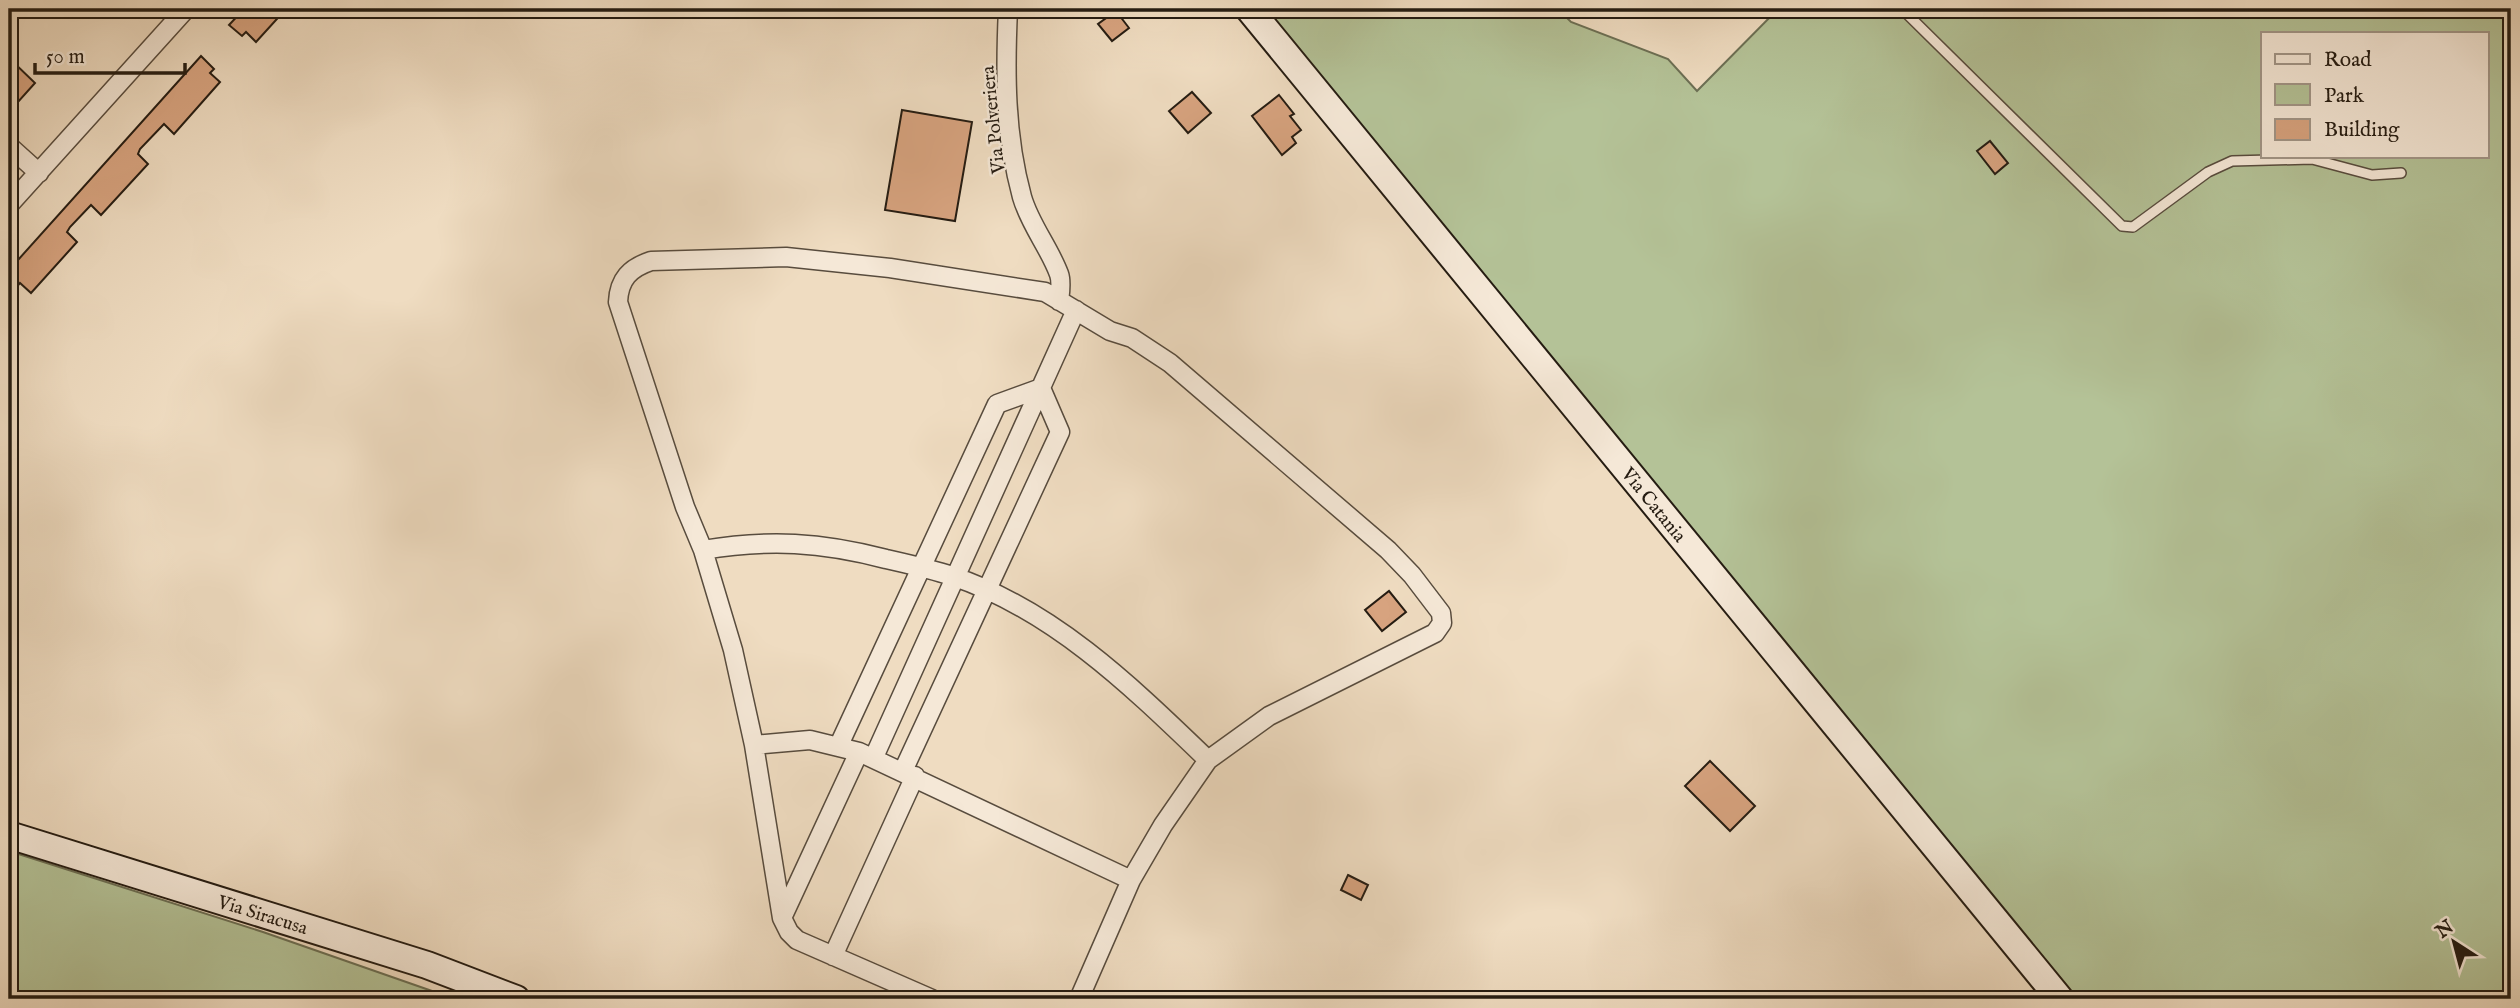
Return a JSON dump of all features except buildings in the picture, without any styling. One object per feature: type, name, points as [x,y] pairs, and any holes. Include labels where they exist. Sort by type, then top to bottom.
[{"type":"street","points":[[9,205],[186,9]]},
{"type":"street","name":"Via Polveriera","points":[[1008,9],[1006,88],[1011,141],[1033,228],[1060,276],[1059,301]]},
{"type":"street","name":"Via Catania","points":[[1249,9],[2060,999]]},
{"type":"street","points":[[9,146],[38,173]]},
{"type":"street","points":[[932,999],[797,940],[789,932],[782,918],[754,745],[733,650],[703,550],[685,507],[618,302],[625,276],[636,266],[651,261],[786,257],[1045,292],[1110,331],[1132,338],[1170,363],[1388,550],[1412,575],[1441,613],[1442,623],[1435,632],[1269,716],[1208,760],[1163,825],[1131,880],[1079,999]]},
{"type":"street","points":[[782,918],[867,755],[954,576],[1076,310]]},
{"type":"street","points":[[839,745],[997,404],[1041,388]]},
{"type":"street","points":[[833,956],[986,590],[1060,432],[1041,388]]},
{"type":"street","points":[[703,550],[741,543],[814,543],[954,576],[986,590],[1086,650],[1145,699],[1208,760]]},
{"type":"street","points":[[754,745],[810,740],[839,745],[867,755],[1131,880]]},
{"type":"street","name":"Via Siracusa","points":[[9,835],[427,965],[516,999]]},
{"type":"lane","points":[[1902,9],[2122,226],[2133,228],[2208,172],[2232,161],[2312,159],[2372,175],[2401,173]]},
{"type":"green space","points":[[1266,9],[1558,9],[1571,22],[1668,59],[1697,91],[1778,9],[2511,9],[2511,999],[2076,999]]},
{"type":"green space","points":[[9,851],[263,932],[455,999],[9,999]]}]
